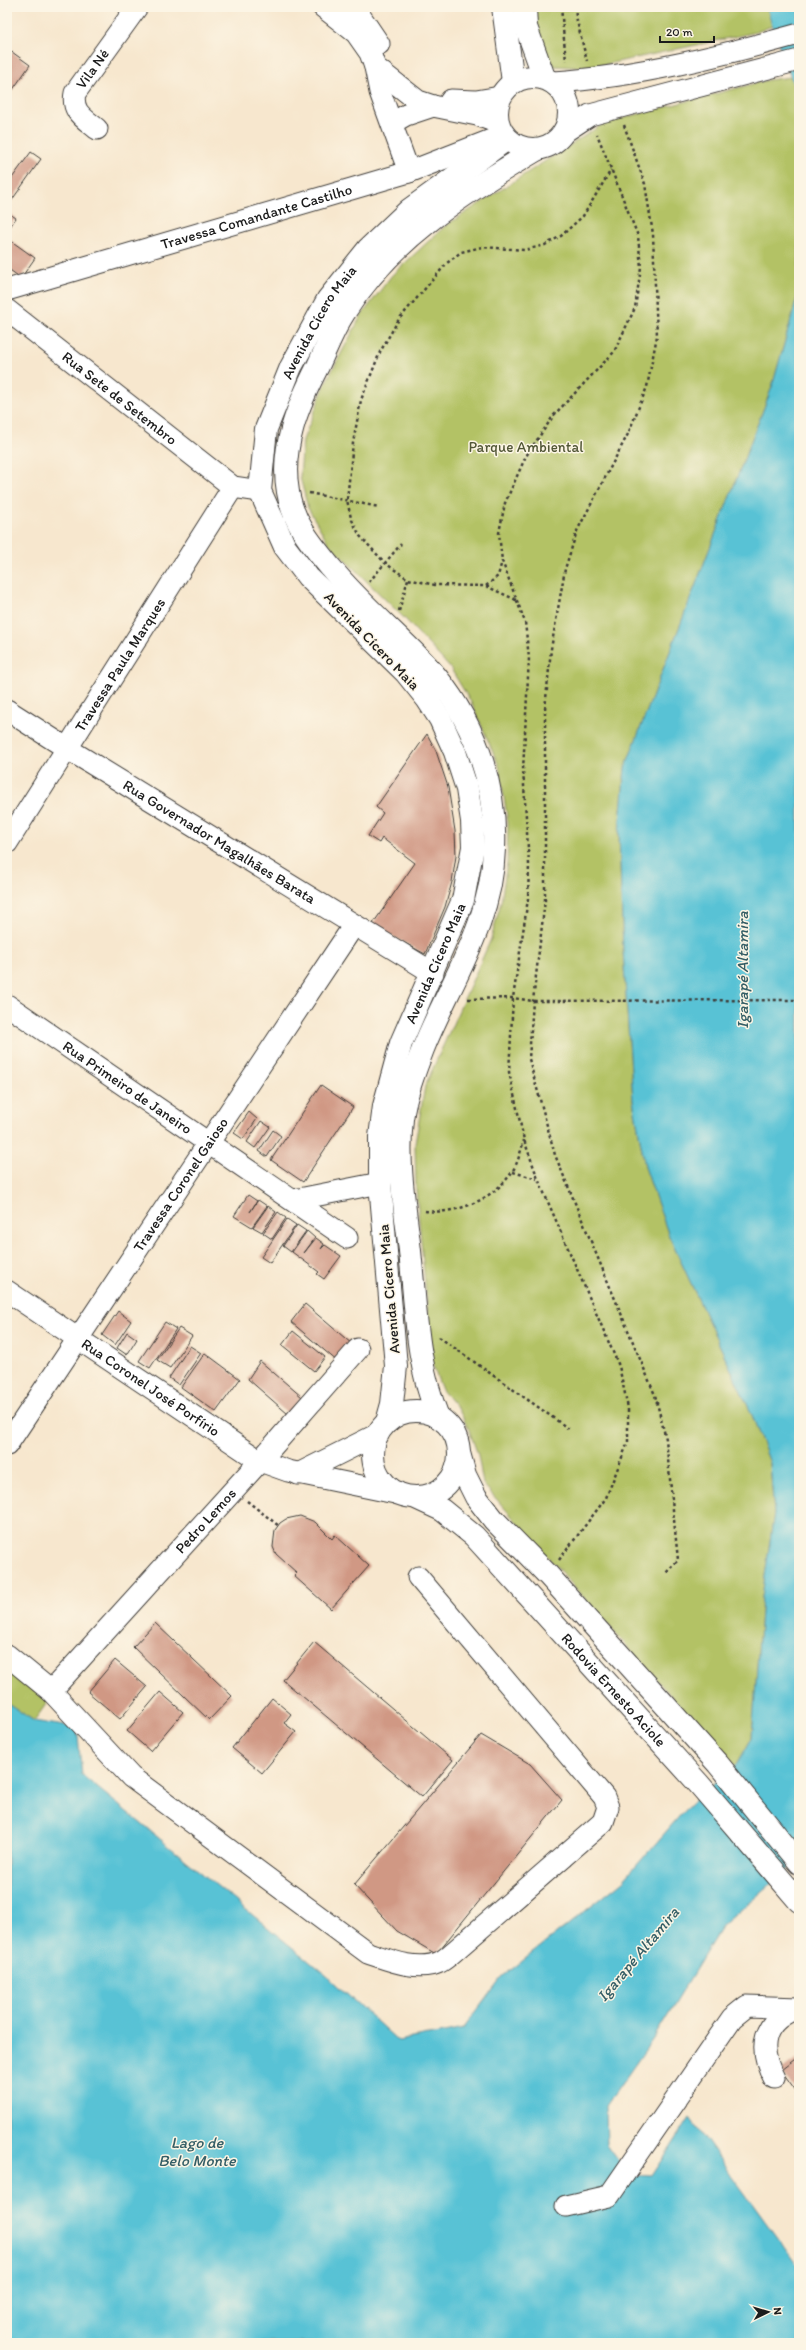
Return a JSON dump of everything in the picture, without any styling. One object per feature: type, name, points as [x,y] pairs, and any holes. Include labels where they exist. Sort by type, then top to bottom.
[{"type":"main road","points":[[504,7],[506,89],[496,115],[503,132],[521,147],[538,149],[553,143],[564,132],[570,111],[562,90],[526,27],[525,7]]},
{"type":"main road","points":[[506,89],[528,76],[556,80]]},
{"type":"main road","name":"Avenida Cícero Maia","points":[[382,1428],[392,1404],[396,1366],[380,1183],[380,1137],[391,1076],[401,1043],[433,973],[463,900],[473,847],[472,821],[467,789],[455,752],[440,719],[406,672],[308,576],[285,547],[260,491],[266,428],[291,367],[328,299],[368,249],[409,210],[503,132]]},
{"type":"main road","name":"Avenida Cícero Maia","points":[[438,1417],[428,1391],[415,1321],[402,1176],[402,1118],[424,1046],[448,999],[471,946],[488,901],[494,851],[492,800],[483,760],[456,704],[431,670],[357,596],[307,539],[292,510],[287,490],[289,434],[310,381],[343,314],[382,263],[419,228],[507,167],[538,149]]},
{"type":"main road","points":[[411,1411],[425,1412],[438,1417],[452,1432],[458,1453],[457,1467],[450,1480],[440,1490],[427,1496],[407,1496],[388,1487],[378,1476],[374,1462],[373,1448],[382,1428],[398,1414],[411,1411]]},
{"type":"main road","name":"Rodovia Ernesto Aciole","points":[[458,1453],[465,1475],[476,1497],[494,1520],[548,1575],[718,1764],[799,1863]]},
{"type":"main road","name":"Rodovia Ernesto Aciole","points":[[407,1496],[442,1510],[474,1536],[698,1783],[793,1894]]},
{"type":"street","name":"Vila Né","points":[[97,129],[76,111],[74,106],[75,93],[137,7]]},
{"type":"street","points":[[322,7],[356,32],[370,53],[375,67],[380,92],[408,172]]},
{"type":"street","points":[[354,7],[377,40],[389,63],[400,77],[418,89],[437,97],[456,101],[506,89]]},
{"type":"street","points":[[556,80],[593,80],[759,45],[799,34]]},
{"type":"street","points":[[564,132],[590,115],[799,60]]},
{"type":"street","points":[[375,67],[418,100],[433,106],[477,115],[503,132]]},
{"type":"street","points":[[392,123],[406,115],[433,106]]},
{"type":"street","name":"Travessa Comandante Castilho","points":[[7,290],[408,172],[503,132]]},
{"type":"street","name":"Rua Sete de Setembro","points":[[7,310],[233,486]]},
{"type":"street","points":[[233,486],[260,491]]},
{"type":"street","name":"Travessa Paula Marques","points":[[7,843],[68,750],[233,486]]},
{"type":"street","name":"Rua Governador Magalhães Barata","points":[[7,710],[68,750],[433,973]]},
{"type":"street","name":"Travessa Coronel Gaioso","points":[[7,1445],[354,925]]},
{"type":"street","name":"Rua Primeiro de Janeiro","points":[[7,1005],[209,1144],[294,1200],[347,1238]]},
{"type":"street","points":[[294,1200],[380,1183]]},
{"type":"street","name":"Rua Coronel José Porfírio","points":[[7,1291],[260,1461],[298,1474],[407,1496]]},
{"type":"street","name":"Pedro Lemos","points":[[51,1691],[260,1461],[358,1349]]},
{"type":"street","points":[[298,1474],[382,1428]]},
{"type":"street","points":[[7,1654],[51,1691],[131,1777],[368,1953],[398,1964],[423,1965],[440,1962],[603,1822],[608,1807],[604,1797],[418,1577]]},
{"type":"street","points":[[566,2206],[609,2196],[732,2018],[747,2006],[798,2008]]},
{"type":"street","points":[[774,2078],[766,2063],[764,2047],[768,2032],[778,2016],[798,2008]]},
{"type":"path","points":[[556,80],[566,68],[561,7]]},
{"type":"path","points":[[575,7],[576,17],[593,80]]},
{"type":"path","points":[[619,108],[645,184],[653,234],[657,336],[644,394],[628,434],[577,531],[564,576],[551,649],[545,709],[545,900],[533,1001],[529,1059],[555,1155],[655,1395],[666,1439],[678,1560],[665,1574]]},
{"type":"path","points":[[548,1575],[606,1498],[628,1442],[628,1408],[619,1366],[538,1179],[524,1140],[509,1072],[513,998],[528,899],[529,864],[523,770],[529,658],[525,622],[502,561],[499,533],[505,503],[526,456],[554,415],[614,352],[635,308],[641,267],[638,236],[590,115]]},
{"type":"path","points":[[516,600],[486,586],[435,585],[408,579],[385,564],[360,536],[351,518],[347,500],[352,442],[361,400],[380,352],[399,320],[447,263],[461,252],[482,247],[525,250],[545,245],[561,236],[583,216],[611,170]]},
{"type":"path","points":[[287,490],[379,507]]},
{"type":"path","points":[[357,596],[401,544]]},
{"type":"path","points":[[486,586],[498,576],[502,561]]},
{"type":"path","points":[[393,633],[408,579]]},
{"type":"path","points":[[448,999],[513,998],[533,1001],[799,1000]]},
{"type":"path","points":[[405,1208],[428,1211],[452,1211],[471,1205],[493,1193],[513,1172],[524,1140]]},
{"type":"path","points":[[513,1172],[538,1179]]},
{"type":"path","points":[[415,1321],[569,1429]]},
{"type":"path","points":[[233,1490],[278,1526]]},
{"type":"green space","points":[[533,7],[767,7],[772,26],[757,32],[589,68],[554,66],[539,38]]},
{"type":"green space","name":"Parque Ambiental","points":[[791,77],[799,100],[799,291],[772,387],[625,768],[619,832],[623,951],[633,1100],[645,1167],[669,1236],[752,1415],[770,1463],[774,1513],[762,1597],[752,1738],[736,1766],[725,1757],[483,1484],[478,1455],[469,1430],[459,1410],[442,1390],[433,1366],[416,1189],[415,1144],[425,1086],[491,939],[501,902],[507,863],[508,823],[499,766],[472,704],[451,669],[407,621],[329,544],[308,508],[300,477],[303,440],[326,382],[361,316],[392,275],[445,226],[604,123],[768,80]]},
{"type":"green space","points":[[7,1669],[49,1700],[34,1721],[7,1703]]},
{"type":"water","points":[[767,7],[799,7],[799,100],[772,26]]},
{"type":"water","points":[[799,291],[799,1860],[722,1926],[655,2036],[606,2106],[607,2145],[629,2175],[652,2176],[690,2118],[799,2268],[799,2343],[7,2343],[7,1703],[34,1721],[77,1728],[82,1775],[327,1976],[398,2041],[464,2028],[501,1978],[623,1881],[690,1804],[736,1766],[752,1738],[762,1597],[774,1513],[770,1463],[752,1415],[669,1236],[645,1167],[633,1100],[623,951],[619,832],[625,768],[772,387]]},
{"type":"building","points":[[12,52],[30,65],[7,98],[7,60]]},
{"type":"building","points":[[31,152],[41,159],[7,207],[7,185]]},
{"type":"building","points":[[7,212],[16,218],[7,231]]},
{"type":"building","points":[[7,238],[35,258],[21,278],[7,268]]},
{"type":"building","points":[[427,734],[436,751],[448,787],[455,831],[456,856],[452,882],[445,907],[425,954],[372,925],[415,863],[382,838],[379,843],[368,836],[383,813],[376,807]]},
{"type":"building","points":[[321,1085],[353,1107],[303,1182],[271,1160]]},
{"type":"building","points":[[249,1112],[257,1119],[243,1139],[234,1133]]},
{"type":"building","points":[[261,1121],[270,1127],[255,1148],[247,1142]]},
{"type":"building","points":[[273,1130],[281,1136],[267,1157],[259,1151]]},
{"type":"building","points":[[248,1195],[257,1201],[250,1212],[258,1200],[267,1206],[252,1227],[234,1216]]},
{"type":"building","points":[[268,1206],[276,1212],[262,1232],[253,1227]]},
{"type":"building","points":[[278,1212],[286,1218],[272,1239],[263,1233]]},
{"type":"building","points":[[287,1219],[296,1225],[270,1263],[261,1257]]},
{"type":"building","points":[[297,1225],[306,1231],[291,1252],[283,1246]]},
{"type":"building","points":[[307,1231],[315,1238],[304,1253],[316,1238],[324,1244],[321,1249],[325,1245],[341,1256],[324,1279],[317,1274],[319,1272],[292,1252]]},
{"type":"building","points":[[305,1304],[352,1344],[338,1362],[291,1322]]},
{"type":"building","points":[[118,1311],[131,1321],[115,1345],[102,1335]]},
{"type":"building","points":[[165,1322],[176,1329],[150,1368],[139,1361]]},
{"type":"building","points":[[179,1328],[192,1336],[170,1368],[157,1360]]},
{"type":"building","points":[[293,1331],[325,1357],[314,1371],[282,1345]]},
{"type":"building","points":[[127,1332],[137,1339],[127,1355],[117,1348]]},
{"type":"building","points":[[190,1346],[201,1353],[179,1385],[169,1378]]},
{"type":"building","points":[[205,1353],[240,1379],[216,1412],[181,1387]]},
{"type":"building","points":[[260,1361],[302,1397],[288,1414],[248,1379]]},
{"type":"building","points":[[300,1516],[315,1522],[332,1539],[335,1535],[369,1566],[331,1609],[294,1576],[297,1573],[276,1554],[273,1547],[275,1530],[280,1523],[286,1519]]},
{"type":"building","points":[[155,1623],[232,1696],[209,1720],[133,1647]]},
{"type":"building","points":[[314,1642],[453,1760],[422,1797],[283,1680]]},
{"type":"building","points":[[115,1660],[147,1687],[120,1719],[88,1692]]},
{"type":"building","points":[[160,1692],[183,1712],[150,1751],[127,1731]]},
{"type":"building","points":[[272,1698],[291,1714],[284,1723],[296,1732],[262,1773],[232,1748]]},
{"type":"building","points":[[481,1735],[530,1764],[562,1800],[436,1954],[397,1931],[354,1885]]},
{"type":"building","points":[[799,2056],[799,2095],[781,2070]]},
{"type":"water label","name":"Igarapé Altamira","points":[[742,970]]},
{"type":"water label","name":"Igarapé Altamira","points":[[638,1954]]},
{"type":"water label","name":"Lago de Belo Monte","points":[[197,2151]]}]
